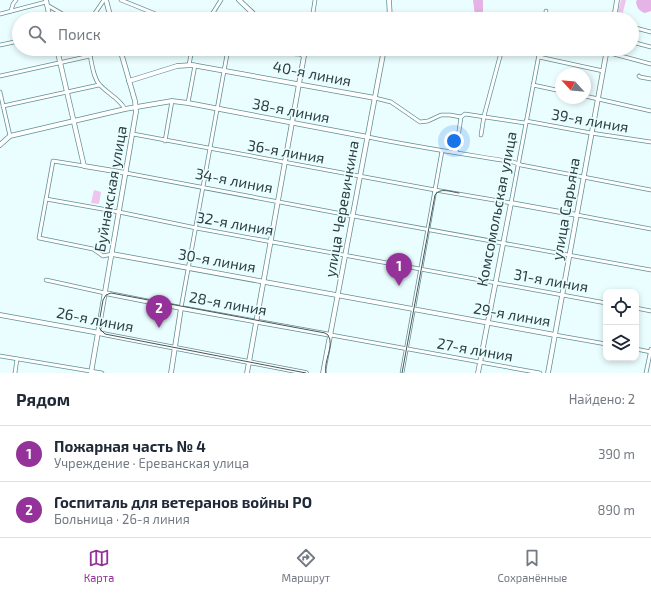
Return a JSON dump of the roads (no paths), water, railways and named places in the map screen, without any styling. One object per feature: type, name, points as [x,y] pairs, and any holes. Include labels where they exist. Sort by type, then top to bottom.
[{"type":"street","points":[[11,11],[16,0]]},
{"type":"street","points":[[96,12],[105,0]]},
{"type":"street","points":[[105,0],[109,12]]},
{"type":"street","points":[[121,0],[130,2],[152,12]]},
{"type":"street","points":[[213,12],[221,0]]},
{"type":"street","points":[[239,0],[252,12]]},
{"type":"street","points":[[313,12],[315,0]]},
{"type":"street","points":[[389,0],[390,12]]},
{"type":"street","points":[[615,12],[617,0]]},
{"type":"street","points":[[46,2],[48,12]]},
{"type":"street","points":[[0,14],[46,2],[61,12]]},
{"type":"street","points":[[639,29],[651,32]]},
{"type":"street","points":[[0,45],[12,42]]},
{"type":"street","points":[[639,44],[651,47]]},
{"type":"street","points":[[59,56],[84,166]]},
{"type":"street","points":[[0,76],[90,56],[99,85],[122,103],[125,109]]},
{"type":"street","name":"Буйнакская улица","points":[[91,372],[136,112],[130,81],[122,56]]},
{"type":"street","points":[[189,64],[191,56]]},
{"type":"street","points":[[171,373],[188,268],[227,56]]},
{"type":"street","points":[[247,373],[262,281],[299,84],[302,56]]},
{"type":"street","name":"улица Черевичкина","points":[[323,373],[354,216],[383,56]]},
{"type":"street","points":[[481,135],[484,116],[500,56]]},
{"type":"street","name":"улица Сарьяна","points":[[548,373],[606,56]]},
{"type":"street","points":[[626,56],[651,64]]},
{"type":"street","points":[[539,57],[603,71]]},
{"type":"street","name":"Комсомольская улица","points":[[478,373],[539,57]]},
{"type":"street","name":"40-я линия","points":[[130,81],[177,66],[189,64],[375,98],[394,104],[420,122],[428,121],[441,115],[461,117]]},
{"type":"street","points":[[188,103],[195,65]]},
{"type":"street","points":[[639,76],[651,79]]},
{"type":"street","points":[[3,106],[99,85]]},
{"type":"street","points":[[533,85],[555,90]]},
{"type":"street","points":[[0,92],[10,136],[0,145]]},
{"type":"street","points":[[591,97],[651,111]]},
{"type":"street","points":[[165,141],[172,101]]},
{"type":"street","name":"38-я линия","points":[[10,136],[125,109],[172,101],[513,162],[651,190]]},
{"type":"street","name":"39-я линия","points":[[461,117],[465,114],[484,116],[651,142]]},
{"type":"street","points":[[456,152],[461,117]]},
{"type":"street","name":"36-я линия","points":[[133,134],[510,203]]},
{"type":"street","points":[[402,373],[442,150]]},
{"type":"street","name":"34-я линия","points":[[46,198],[53,162],[126,173],[651,270]]},
{"type":"street","name":"32-я линия","points":[[46,198],[196,228],[421,269]]},
{"type":"street","name":"30-я линия","points":[[46,198],[39,238],[93,249],[103,256],[112,254],[414,310]]},
{"type":"street","points":[[510,203],[651,229]]},
{"type":"street","name":"31-я линия","points":[[421,269],[603,302]]},
{"type":"street","name":"28-я линия","points":[[46,280],[181,308],[406,349]]},
{"type":"street","points":[[639,309],[651,311]]},
{"type":"street","name":"29-я линия","points":[[414,310],[603,343]]},
{"type":"street","name":"26-я линия","points":[[0,315],[304,373]]},
{"type":"street","name":"27-я линия","points":[[406,349],[540,373]]},
{"type":"street","points":[[639,349],[651,351],[646,373]]},
{"type":"street","points":[[0,356],[102,373]]},
{"type":"street","points":[[14,373],[17,359]]},
{"type":"tram line","points":[[402,373],[435,195],[440,191],[459,193]]},
{"type":"tram line","points":[[306,373],[105,334],[100,329],[99,323],[103,300],[106,295],[111,293],[325,333],[330,339],[326,373]]},
{"type":"place","name":"Пожарная часть № 4","points":[[399,286]]},
{"type":"place","name":"Госпиталь для ветеранов войны РО","points":[[159,328]]}]
